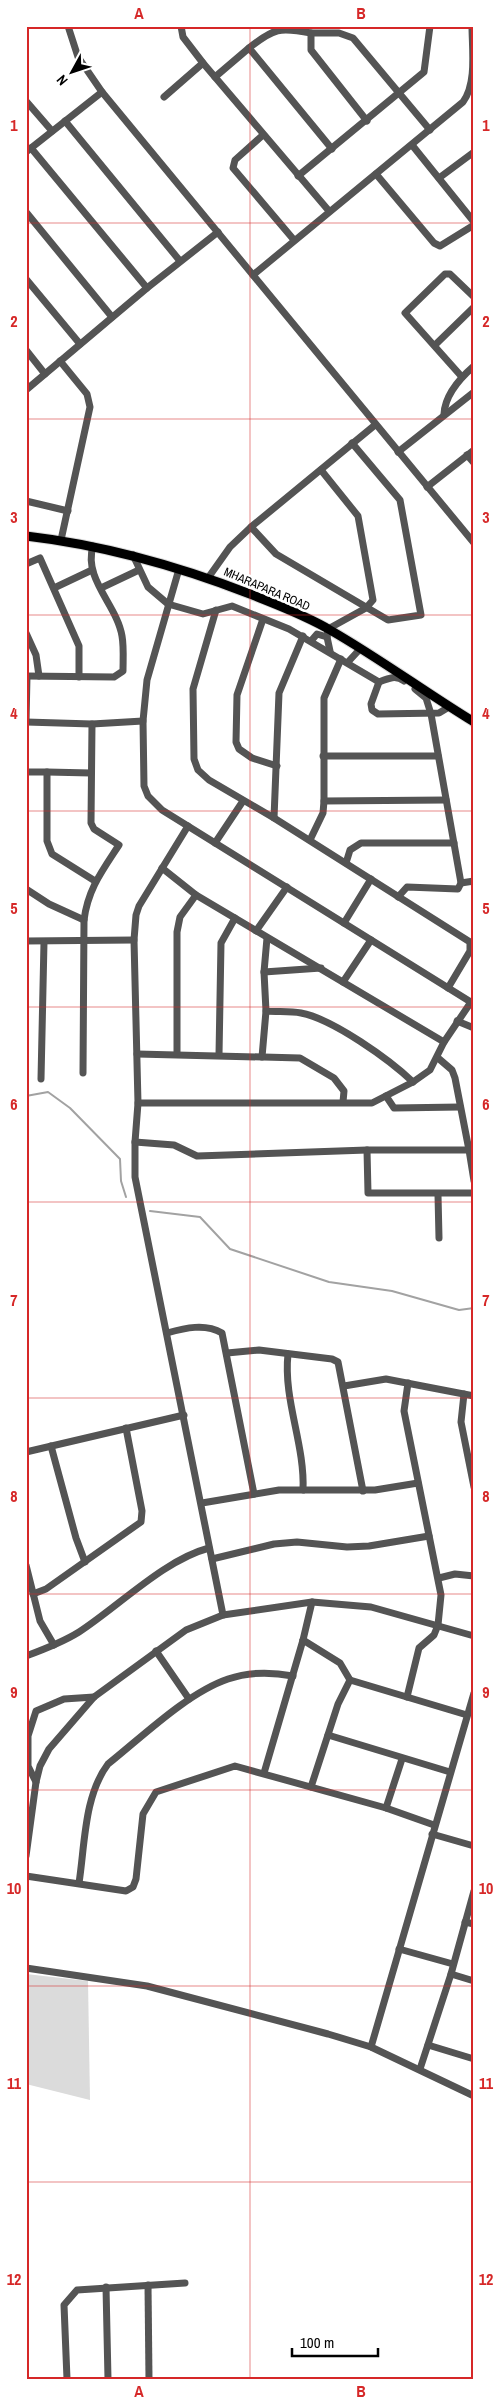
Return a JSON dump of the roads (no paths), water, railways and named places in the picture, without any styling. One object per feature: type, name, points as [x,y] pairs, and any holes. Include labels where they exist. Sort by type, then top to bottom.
[{"type":"main road","name":"MHARAPARA ROAD","points":[[26,536],[60,540],[132,555],[208,578],[273,603],[360,649],[474,722]]},
{"type":"street","points":[[68,26],[78,57],[102,92],[474,543]]},
{"type":"street","points":[[181,26],[183,37],[263,135],[329,211]]},
{"type":"street","points":[[298,176],[367,121],[425,70],[430,26]]},
{"type":"street","points":[[253,275],[430,130],[467,96],[472,75],[472,26]]},
{"type":"street","points":[[215,77],[270,32],[280,29],[311,33],[338,33],[353,38],[430,130]]},
{"type":"street","points":[[311,33],[310,50],[367,121]]},
{"type":"street","points":[[250,48],[332,149]]},
{"type":"street","points":[[164,97],[204,63]]},
{"type":"street","points":[[102,92],[29,150],[147,288]]},
{"type":"street","points":[[26,101],[52,132]]},
{"type":"street","points":[[65,121],[180,262]]},
{"type":"street","points":[[263,135],[234,160],[233,168],[294,240]]},
{"type":"street","points":[[412,145],[474,222]]},
{"type":"street","points":[[439,178],[474,152]]},
{"type":"street","points":[[376,174],[434,243],[440,246],[446,244],[474,226]]},
{"type":"street","points":[[26,212],[112,317]]},
{"type":"street","points":[[26,390],[147,288],[218,232]]},
{"type":"street","points":[[462,377],[405,313],[445,274],[450,274],[474,297]]},
{"type":"street","points":[[26,279],[80,344]]},
{"type":"street","points":[[435,345],[474,307]]},
{"type":"street","points":[[26,350],[45,374]]},
{"type":"street","points":[[60,361],[87,394],[90,407],[60,540]]},
{"type":"street","points":[[444,414],[445,403],[462,377],[474,366]]},
{"type":"street","points":[[398,452],[474,392]]},
{"type":"street","points":[[208,578],[230,547],[251,527],[375,425]]},
{"type":"street","points":[[251,527],[276,554],[388,620],[421,614],[400,500],[352,443]]},
{"type":"street","points":[[427,487],[474,450]]},
{"type":"street","points":[[467,455],[474,463]]},
{"type":"street","points":[[311,641],[317,634],[328,633],[366,608],[373,600],[358,516],[321,470]]},
{"type":"street","points":[[26,501],[68,511]]},
{"type":"street","points":[[93,546],[90,556],[92,570],[122,635],[123,671],[114,677],[26,676],[26,722],[92,724],[143,721]]},
{"type":"street","points":[[132,555],[148,587],[168,604],[203,614],[232,606],[303,636],[379,682]]},
{"type":"street","points":[[26,564],[40,558],[79,646],[79,677]]},
{"type":"street","points":[[138,1103],[372,1103],[413,1082],[430,1070],[457,1021],[472,1003],[162,810],[148,796],[144,786],[143,721],[149,666],[179,569]]},
{"type":"street","points":[[54,588],[92,570]]},
{"type":"street","points":[[101,588],[139,570]]},
{"type":"street","points":[[216,610],[193,689],[194,759],[198,770],[243,801],[310,840],[398,898],[470,942],[470,952],[448,988]]},
{"type":"street","points":[[263,618],[237,696],[236,742],[239,749],[252,758],[277,766]]},
{"type":"street","points":[[26,633],[36,655],[39,676]]},
{"type":"street","points":[[328,633],[330,651]]},
{"type":"street","points":[[274,818],[279,693],[303,636]]},
{"type":"street","points":[[310,840],[323,813],[324,698],[345,661],[360,649]]},
{"type":"street","points":[[449,707],[439,713],[431,714],[378,714],[372,710],[371,704],[379,682],[389,678],[399,678],[426,698],[431,714],[462,883]]},
{"type":"street","points":[[83,1073],[84,920],[87,899],[96,880],[119,845],[94,829],[91,823],[92,724]]},
{"type":"street","points":[[323,756],[438,756]]},
{"type":"street","points":[[26,772],[91,772]]},
{"type":"street","points":[[48,772],[47,841],[52,854],[96,880]]},
{"type":"street","points":[[324,801],[446,800]]},
{"type":"street","points":[[215,843],[243,801]]},
{"type":"street","points":[[188,826],[136,915],[134,940],[138,1103],[135,1177],[223,1615]]},
{"type":"street","points":[[346,863],[350,850],[361,843],[454,844]]},
{"type":"street","points":[[162,868],[196,895],[444,1042]]},
{"type":"street","points":[[344,923],[371,879]]},
{"type":"street","points":[[398,898],[407,887],[458,888],[462,883],[474,881]]},
{"type":"street","points":[[256,930],[287,887]]},
{"type":"street","points":[[26,889],[49,904],[84,920]]},
{"type":"street","points":[[177,1054],[177,932],[180,917],[196,895]]},
{"type":"street","points":[[219,1055],[222,943],[235,918]]},
{"type":"street","points":[[262,1057],[266,1011],[264,972],[267,938]]},
{"type":"street","points":[[26,941],[134,940]]},
{"type":"street","points":[[343,982],[372,940]]},
{"type":"street","points":[[41,1079],[44,942]]},
{"type":"street","points":[[264,972],[322,968]]},
{"type":"street","points":[[266,1011],[301,1013],[315,1018],[361,1042],[400,1070],[413,1082]]},
{"type":"street","points":[[457,1021],[474,1028]]},
{"type":"street","points":[[137,1054],[300,1058],[334,1078],[344,1091],[343,1102]]},
{"type":"street","points":[[438,1058],[452,1070],[474,1181]]},
{"type":"street","points":[[386,1096],[394,1108],[460,1107]]},
{"type":"street","points":[[135,1142],[174,1145],[197,1156],[367,1150],[469,1150]]},
{"type":"street","points":[[367,1150],[368,1193],[438,1195],[474,1193]]},
{"type":"street","points":[[438,1195],[439,1238]]},
{"type":"street","points":[[167,1333],[189,1327],[216,1330],[224,1338],[254,1494]]},
{"type":"street","points":[[228,1353],[259,1350],[335,1360],[339,1364],[363,1491]]},
{"type":"street","points":[[288,1354],[287,1380],[304,1472],[303,1490]]},
{"type":"street","points":[[344,1386],[386,1379],[474,1396]]},
{"type":"street","points":[[407,1697],[419,1648],[434,1635],[438,1625],[441,1595],[404,1411],[408,1383]]},
{"type":"street","points":[[464,1394],[461,1422],[474,1486]]},
{"type":"street","points":[[26,1452],[184,1415]]},
{"type":"street","points":[[33,1594],[46,1589],[137,1526],[143,1518],[126,1428]]},
{"type":"street","points":[[51,1446],[76,1538],[85,1562]]},
{"type":"street","points":[[202,1503],[278,1490],[363,1491],[418,1483]]},
{"type":"street","points":[[212,1559],[274,1544],[297,1542],[369,1546],[429,1536]]},
{"type":"street","points":[[26,1656],[54,1645],[79,1632],[186,1556],[209,1548]]},
{"type":"street","points":[[26,1565],[40,1621],[54,1645]]},
{"type":"street","points":[[439,1578],[455,1574],[474,1576]]},
{"type":"street","points":[[264,1773],[293,1676],[312,1602]]},
{"type":"street","points":[[26,1856],[29,1809],[40,1766],[49,1749],[94,1697],[186,1630],[223,1615],[312,1602],[370,1608],[474,1636]]},
{"type":"street","points":[[303,1640],[340,1663],[345,1668],[350,1680],[338,1704],[311,1787]]},
{"type":"street","points":[[156,1651],[189,1699]]},
{"type":"street","points":[[79,1883],[90,1806],[98,1777],[108,1764],[189,1699],[228,1679],[272,1672],[293,1676]]},
{"type":"street","points":[[350,1680],[467,1715]]},
{"type":"street","points":[[36,1782],[28,1766],[28,1736],[36,1711],[64,1699],[94,1697]]},
{"type":"street","points":[[371,2047],[434,1825],[473,1698]]},
{"type":"street","points":[[328,1735],[450,1772]]},
{"type":"street","points":[[386,1808],[402,1759]]},
{"type":"street","points":[[26,1876],[126,1891],[133,1887],[136,1879],[143,1814],[156,1792],[235,1766],[386,1808],[434,1825]]},
{"type":"street","points":[[432,1834],[474,1846]]},
{"type":"street","points":[[420,2069],[451,1974],[452,1964],[474,1891]]},
{"type":"street","points":[[465,1922],[474,1924]]},
{"type":"street","points":[[400,1949],[452,1964]]},
{"type":"street","points":[[26,1968],[172,1992],[371,2047],[474,2096]]},
{"type":"street","points":[[451,1974],[474,1981]]},
{"type":"street","points":[[428,2045],[474,2059]]},
{"type":"street","points":[[68,2379],[64,2305],[77,2290],[186,2283]]},
{"type":"street","points":[[148,2285],[149,2379]]},
{"type":"street","points":[[106,2287],[108,2379]]},
{"type":"waterway","points":[[26,1096],[48,1092],[70,1108],[120,1159],[121,1181],[126,1197]]},
{"type":"waterway","points":[[150,1211],[200,1217],[230,1249],[329,1282],[392,1291],[459,1310],[474,1308]]}]
